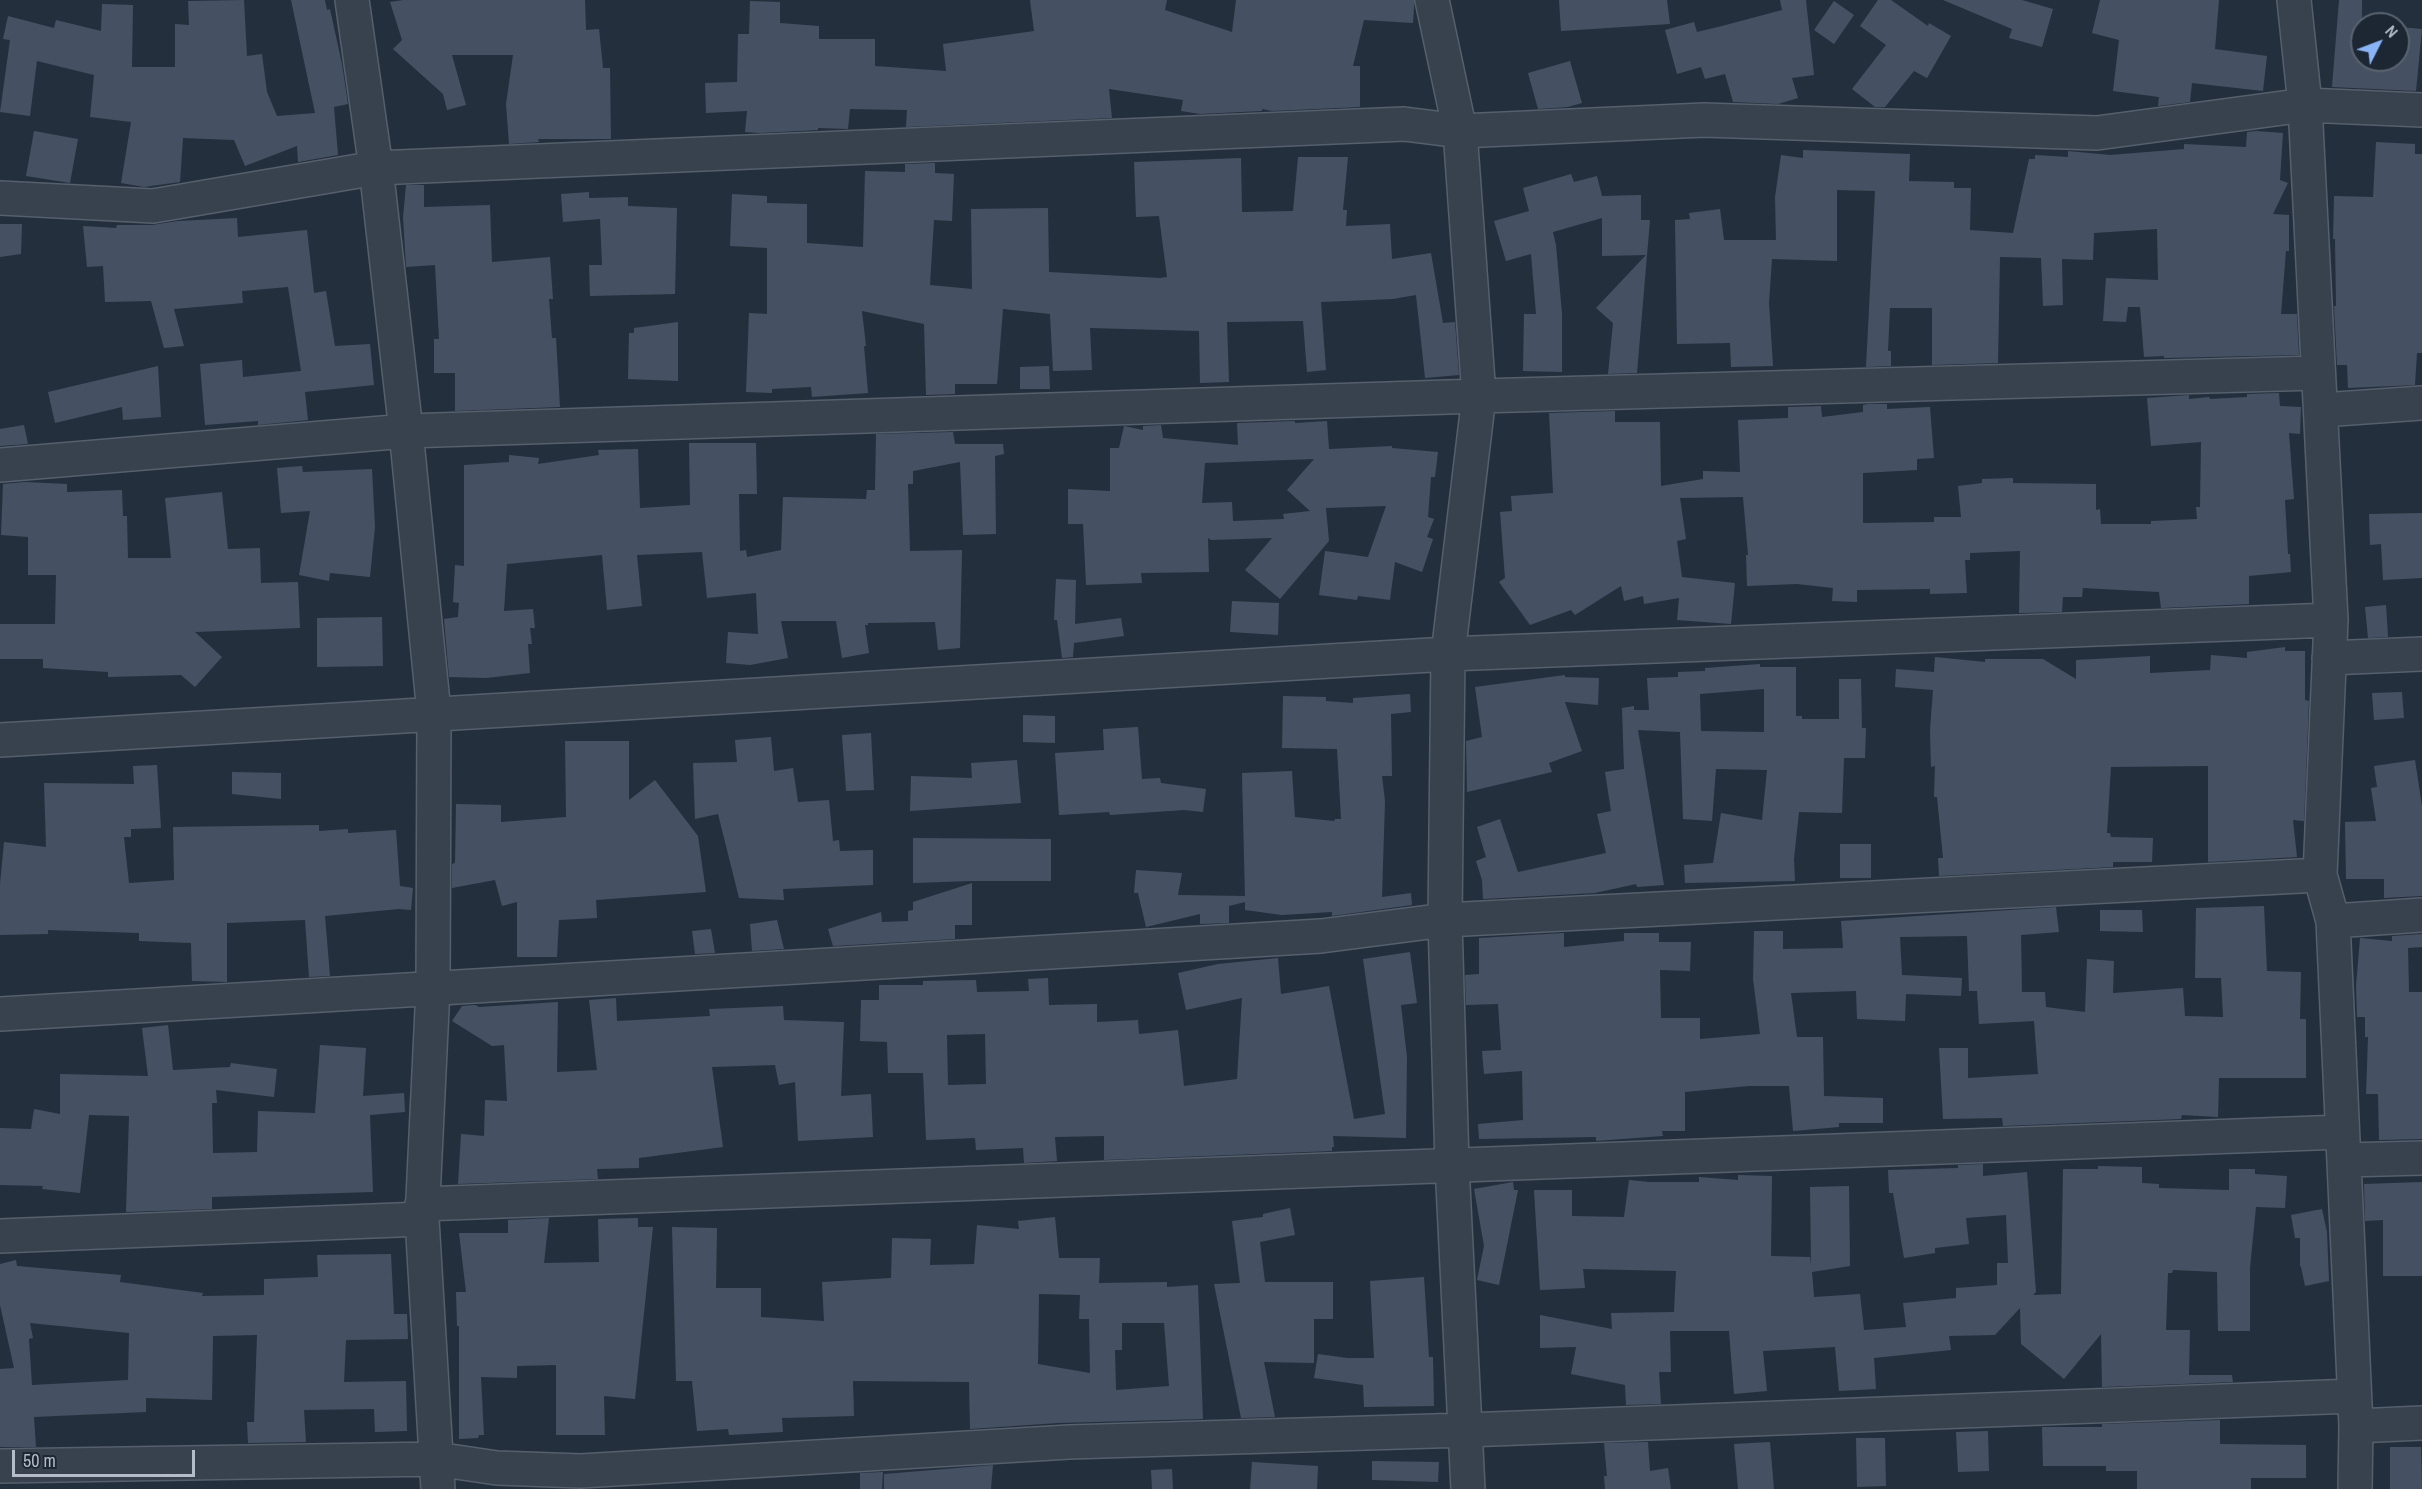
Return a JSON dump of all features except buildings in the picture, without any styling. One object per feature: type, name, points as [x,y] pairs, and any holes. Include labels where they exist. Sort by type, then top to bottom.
[{"type":"street","points":[[352,0],[376,168],[406,431],[434,713],[433,988],[422,1212],[437,1474]]},
{"type":"street","points":[[1432,0],[1460,131],[1479,396],[1448,654],[1445,920],[1452,1166],[1468,1489]]},
{"type":"street","points":[[2294,0],[2305,105],[2331,620],[2320,875],[2333,921],[2355,1411],[2355,1489]]},
{"type":"street","points":[[0,198],[153,206],[376,168],[1404,124],[1460,131],[1704,120],[2097,133],[2305,105],[2422,110]]},
{"type":"street","points":[[0,465],[406,431],[1479,396],[2317,373]]},
{"type":"street","points":[[2322,410],[2422,403]]},
{"type":"street","points":[[0,740],[1448,654],[2331,620]]},
{"type":"street","points":[[2329,658],[2422,654]]},
{"type":"street","points":[[0,1014],[1321,936],[1445,920],[2320,875]]},
{"type":"street","points":[[2333,921],[2422,915]]},
{"type":"street","points":[[0,1236],[422,1212],[1452,1166],[2344,1146],[2422,1158]]},
{"type":"street","points":[[0,1466],[437,1474],[497,1468],[581,1471],[1069,1442],[1466,1431],[2355,1411],[2422,1423]]}]
